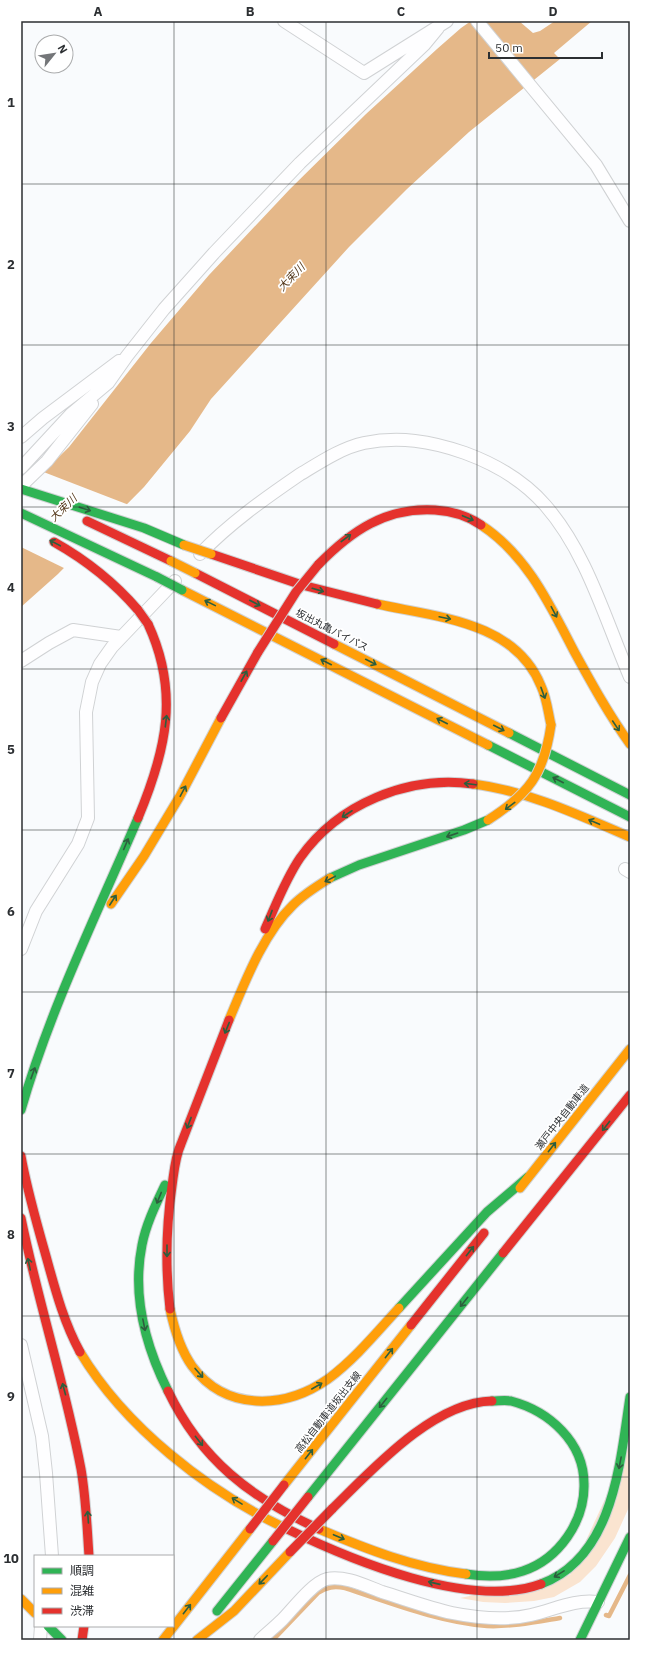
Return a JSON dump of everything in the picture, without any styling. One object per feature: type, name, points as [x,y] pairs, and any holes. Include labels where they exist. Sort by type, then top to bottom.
[{"type":"main road","points":[[21,488],[144,528],[184,545],[319,591],[453,620],[492,634],[507,643],[520,654],[531,668],[545,696],[551,725],[550,742],[545,758],[530,787],[518,800],[488,820],[459,833],[356,867],[339,874],[306,894],[293,905],[271,933],[260,953],[233,1013]]},
{"type":"main road","name":"坂出丸亀バイパス","points":[[21,488],[195,573],[630,795]]},
{"type":"main road","points":[[78,957],[165,822],[258,652],[296,592],[330,551],[360,528],[376,519],[410,510],[428,509],[446,511],[464,516],[480,523],[496,534],[511,548],[536,580],[597,695],[630,744]]},
{"type":"main road","points":[[21,513],[157,577],[630,817]]},
{"type":"main road","points":[[21,1110],[28,1086],[78,957],[143,804],[157,763],[164,736],[167,705],[166,672],[162,654],[148,624],[138,610],[115,584],[82,558],[46,538]]},
{"type":"main road","points":[[197,1640],[234,1611],[290,1552],[332,1509],[390,1454],[429,1423],[447,1412],[464,1405],[483,1400],[502,1400],[533,1408],[546,1415],[569,1438],[577,1452],[585,1484],[584,1499],[572,1531],[562,1545],[536,1566],[521,1572],[487,1576],[437,1569],[404,1561],[341,1538],[281,1509],[236,1480],[211,1455],[192,1432],[168,1394],[151,1353],[141,1310],[139,1266],[142,1248],[148,1226],[278,897],[290,873],[309,847],[326,830],[344,816],[381,795],[400,788],[437,782],[456,782],[489,786],[560,807],[630,837]]},
{"type":"main road","name":"瀬戸中央自動車道","points":[[502,1211],[630,1049]]},
{"type":"main road","points":[[193,1640],[630,1095]]},
{"type":"main road","points":[[179,1149],[169,1208],[167,1237],[169,1299],[172,1319],[177,1337],[192,1366],[214,1389],[246,1401],[279,1401],[295,1397],[324,1382],[338,1372],[352,1359],[487,1212],[528,1178]]},
{"type":"main road","points":[[21,1156],[27,1187],[66,1322],[87,1362],[113,1399],[147,1434],[194,1472],[218,1489],[278,1525],[309,1541],[339,1553],[369,1564],[433,1583],[482,1591],[503,1592],[519,1590],[537,1586],[551,1579],[578,1559],[590,1545],[602,1525],[617,1478],[630,1397]]},
{"type":"main road","points":[[21,1218],[32,1276],[64,1389],[79,1453],[88,1513],[89,1555]]},
{"type":"main road","name":"高松自動車道坂出支線","points":[[174,1626],[492,1223]]},
{"type":"main road","points":[[580,1640],[630,1537]]},
{"type":"main road","points":[[21,1599],[34,1612]]},
{"type":"main road","points":[[49,1627],[62,1640]]},
{"type":"main road","points":[[82,1640],[84,1627]]},
{"type":"main road","name":"高松自動車道坂出支線","points":[[163,1640],[173,1627]]},
{"type":"street","points":[[284,21],[364,73],[418,38],[442,25]]},
{"type":"street","points":[[477,21],[596,165],[630,221]]},
{"type":"street","points":[[21,488],[47,460],[164,309],[214,253],[300,163],[424,45],[442,25]]},
{"type":"street","points":[[21,437],[43,418],[127,356]]},
{"type":"street","points":[[21,468],[71,414],[108,383]]},
{"type":"street","points":[[21,949],[36,911],[78,844],[88,818],[86,712],[92,682],[100,664],[121,637],[220,534],[270,494],[336,453],[363,443],[391,440],[418,440],[444,445],[484,460],[505,471],[524,485],[545,504],[561,526],[588,576],[630,678]]},
{"type":"street","points":[[21,661],[73,630],[121,637]]},
{"type":"street","points":[[21,1345],[42,1436],[52,1555]]},
{"type":"street","points":[[260,1640],[281,1622],[312,1589],[327,1579],[347,1580],[450,1613],[478,1617],[504,1618],[529,1616],[574,1602],[586,1600],[598,1602]]},
{"type":"street","points":[[40,1640],[41,1627]]},
{"type":"shaded area","points":[[630,1445],[630,1505],[615,1538],[596,1566],[580,1582],[554,1597],[534,1601],[505,1603],[483,1602],[460,1598],[570,1575]]},
{"type":"water","name":"大束川","points":[[471,21],[519,21],[533,33],[540,31],[555,21],[592,21],[554,53],[560,59],[469,132],[407,189],[349,247],[211,399],[190,431],[144,487],[58,574],[21,607],[21,494],[69,447],[151,343],[209,275],[290,189],[366,114],[437,49]]},
{"type":"pier","points":[[41,471],[129,505],[66,569],[21,547],[21,491]]},
{"type":"waterway","points":[[606,1615],[609,1616],[630,1575]]},
{"type":"waterway","points":[[273,1640],[318,1593],[324,1589],[334,1587],[345,1588],[397,1606],[469,1624],[505,1626],[560,1618]]},
{"type":"traffic: fast","points":[[21,489],[144,528],[184,545]]},
{"type":"traffic: fast","points":[[21,513],[157,577]]},
{"type":"traffic: fast","points":[[157,577],[182,590]]},
{"type":"traffic: fast","points":[[509,733],[630,795]]},
{"type":"traffic: fast","points":[[488,745],[630,817]]},
{"type":"traffic: fast","points":[[21,1110],[33,1072],[60,999],[138,818]]},
{"type":"traffic: fast","points":[[330,878],[359,865],[464,830],[488,820]]},
{"type":"traffic: fast","points":[[399,1308],[487,1212],[528,1177]]},
{"type":"traffic: fast","points":[[165,1185],[146,1229],[139,1264],[139,1283],[140,1302],[147,1339],[168,1391]]},
{"type":"traffic: fast","points":[[308,1497],[503,1253]]},
{"type":"traffic: fast","points":[[541,1584],[565,1571],[584,1553],[599,1530],[609,1505],[617,1478],[630,1397]]},
{"type":"traffic: fast","points":[[466,1574],[487,1576],[516,1573],[536,1565],[548,1558],[558,1548],[575,1525],[583,1498],[584,1484],[578,1455],[562,1430],[538,1412],[525,1406],[511,1401],[492,1401]]},
{"type":"traffic: fast","points":[[580,1640],[630,1537]]},
{"type":"traffic: fast","points":[[217,1611],[273,1541]]},
{"type":"traffic: fast","points":[[49,1627],[62,1640]]},
{"type":"traffic: slow","points":[[481,525],[512,551],[536,582],[601,699],[630,744]]},
{"type":"traffic: slow","points":[[184,545],[211,554]]},
{"type":"traffic: slow","points":[[171,561],[195,573]]},
{"type":"traffic: slow","points":[[182,590],[488,745]]},
{"type":"traffic: slow","points":[[377,604],[424,613],[471,626],[493,635],[513,648],[529,664],[541,686],[551,725]]},
{"type":"traffic: slow","points":[[334,644],[509,733]]},
{"type":"traffic: slow","points":[[111,904],[144,856],[180,796],[221,718]]},
{"type":"traffic: slow","points":[[488,820],[514,801],[532,781],[539,770],[544,757],[551,725]]},
{"type":"traffic: slow","points":[[473,784],[493,787],[533,798],[572,812],[630,837]]},
{"type":"traffic: slow","points":[[229,1020],[256,959],[282,917],[297,901],[330,878]]},
{"type":"traffic: slow","points":[[520,1188],[630,1049]]},
{"type":"traffic: slow","points":[[170,1309],[184,1353],[192,1366],[206,1381],[222,1392],[239,1398],[257,1401],[275,1400],[293,1396],[311,1389],[328,1379],[357,1354],[399,1308]]},
{"type":"traffic: slow","points":[[284,1485],[411,1325]]},
{"type":"traffic: slow","points":[[80,1352],[99,1380],[120,1406],[144,1431],[170,1454],[198,1476],[226,1495],[285,1528]]},
{"type":"traffic: slow","points":[[174,1626],[250,1529]]},
{"type":"traffic: slow","points":[[319,1529],[391,1557],[428,1567],[466,1574]]},
{"type":"traffic: slow","points":[[197,1640],[234,1611],[290,1552]]},
{"type":"traffic: slow","points":[[21,1599],[34,1612]]},
{"type":"traffic: slow","points":[[163,1640],[173,1627]]},
{"type":"traffic: jam","points":[[318,565],[330,553],[357,532],[385,517],[401,513],[417,510],[435,510],[459,514],[481,525]]},
{"type":"traffic: jam","points":[[87,521],[171,561]]},
{"type":"traffic: jam","points":[[54,542],[99,572],[138,610]]},
{"type":"traffic: jam","points":[[211,554],[302,585],[377,604]]},
{"type":"traffic: jam","points":[[258,652],[296,592],[318,565]]},
{"type":"traffic: jam","points":[[195,573],[334,644]]},
{"type":"traffic: jam","points":[[138,610],[148,624]]},
{"type":"traffic: jam","points":[[138,818],[156,769],[166,722],[164,674],[158,649],[148,624]]},
{"type":"traffic: jam","points":[[221,718],[258,652]]},
{"type":"traffic: jam","points":[[265,929],[285,884],[300,858],[316,839],[334,822],[354,808],[376,797],[400,789],[424,784],[448,782],[473,784]]},
{"type":"traffic: jam","points":[[170,1309],[167,1278],[167,1232],[176,1159],[229,1020]]},
{"type":"traffic: jam","points":[[503,1253],[630,1095]]},
{"type":"traffic: jam","points":[[21,1156],[33,1210],[58,1298],[73,1339],[80,1352]]},
{"type":"traffic: jam","points":[[21,1218],[35,1281],[75,1437],[85,1502],[89,1555]]},
{"type":"traffic: jam","points":[[411,1325],[484,1233]]},
{"type":"traffic: jam","points":[[168,1391],[181,1415],[196,1437],[212,1457],[230,1474],[271,1504],[319,1529]]},
{"type":"traffic: jam","points":[[332,1509],[385,1458],[426,1425],[448,1413],[470,1404],[492,1401]]},
{"type":"traffic: jam","points":[[250,1529],[284,1485]]},
{"type":"traffic: jam","points":[[273,1541],[308,1497]]},
{"type":"traffic: jam","points":[[290,1552],[332,1509]]},
{"type":"traffic: jam","points":[[285,1528],[312,1541],[376,1567],[411,1578],[446,1586],[480,1591],[512,1590],[541,1584]]},
{"type":"traffic: jam","points":[[82,1640],[84,1627]]}]
